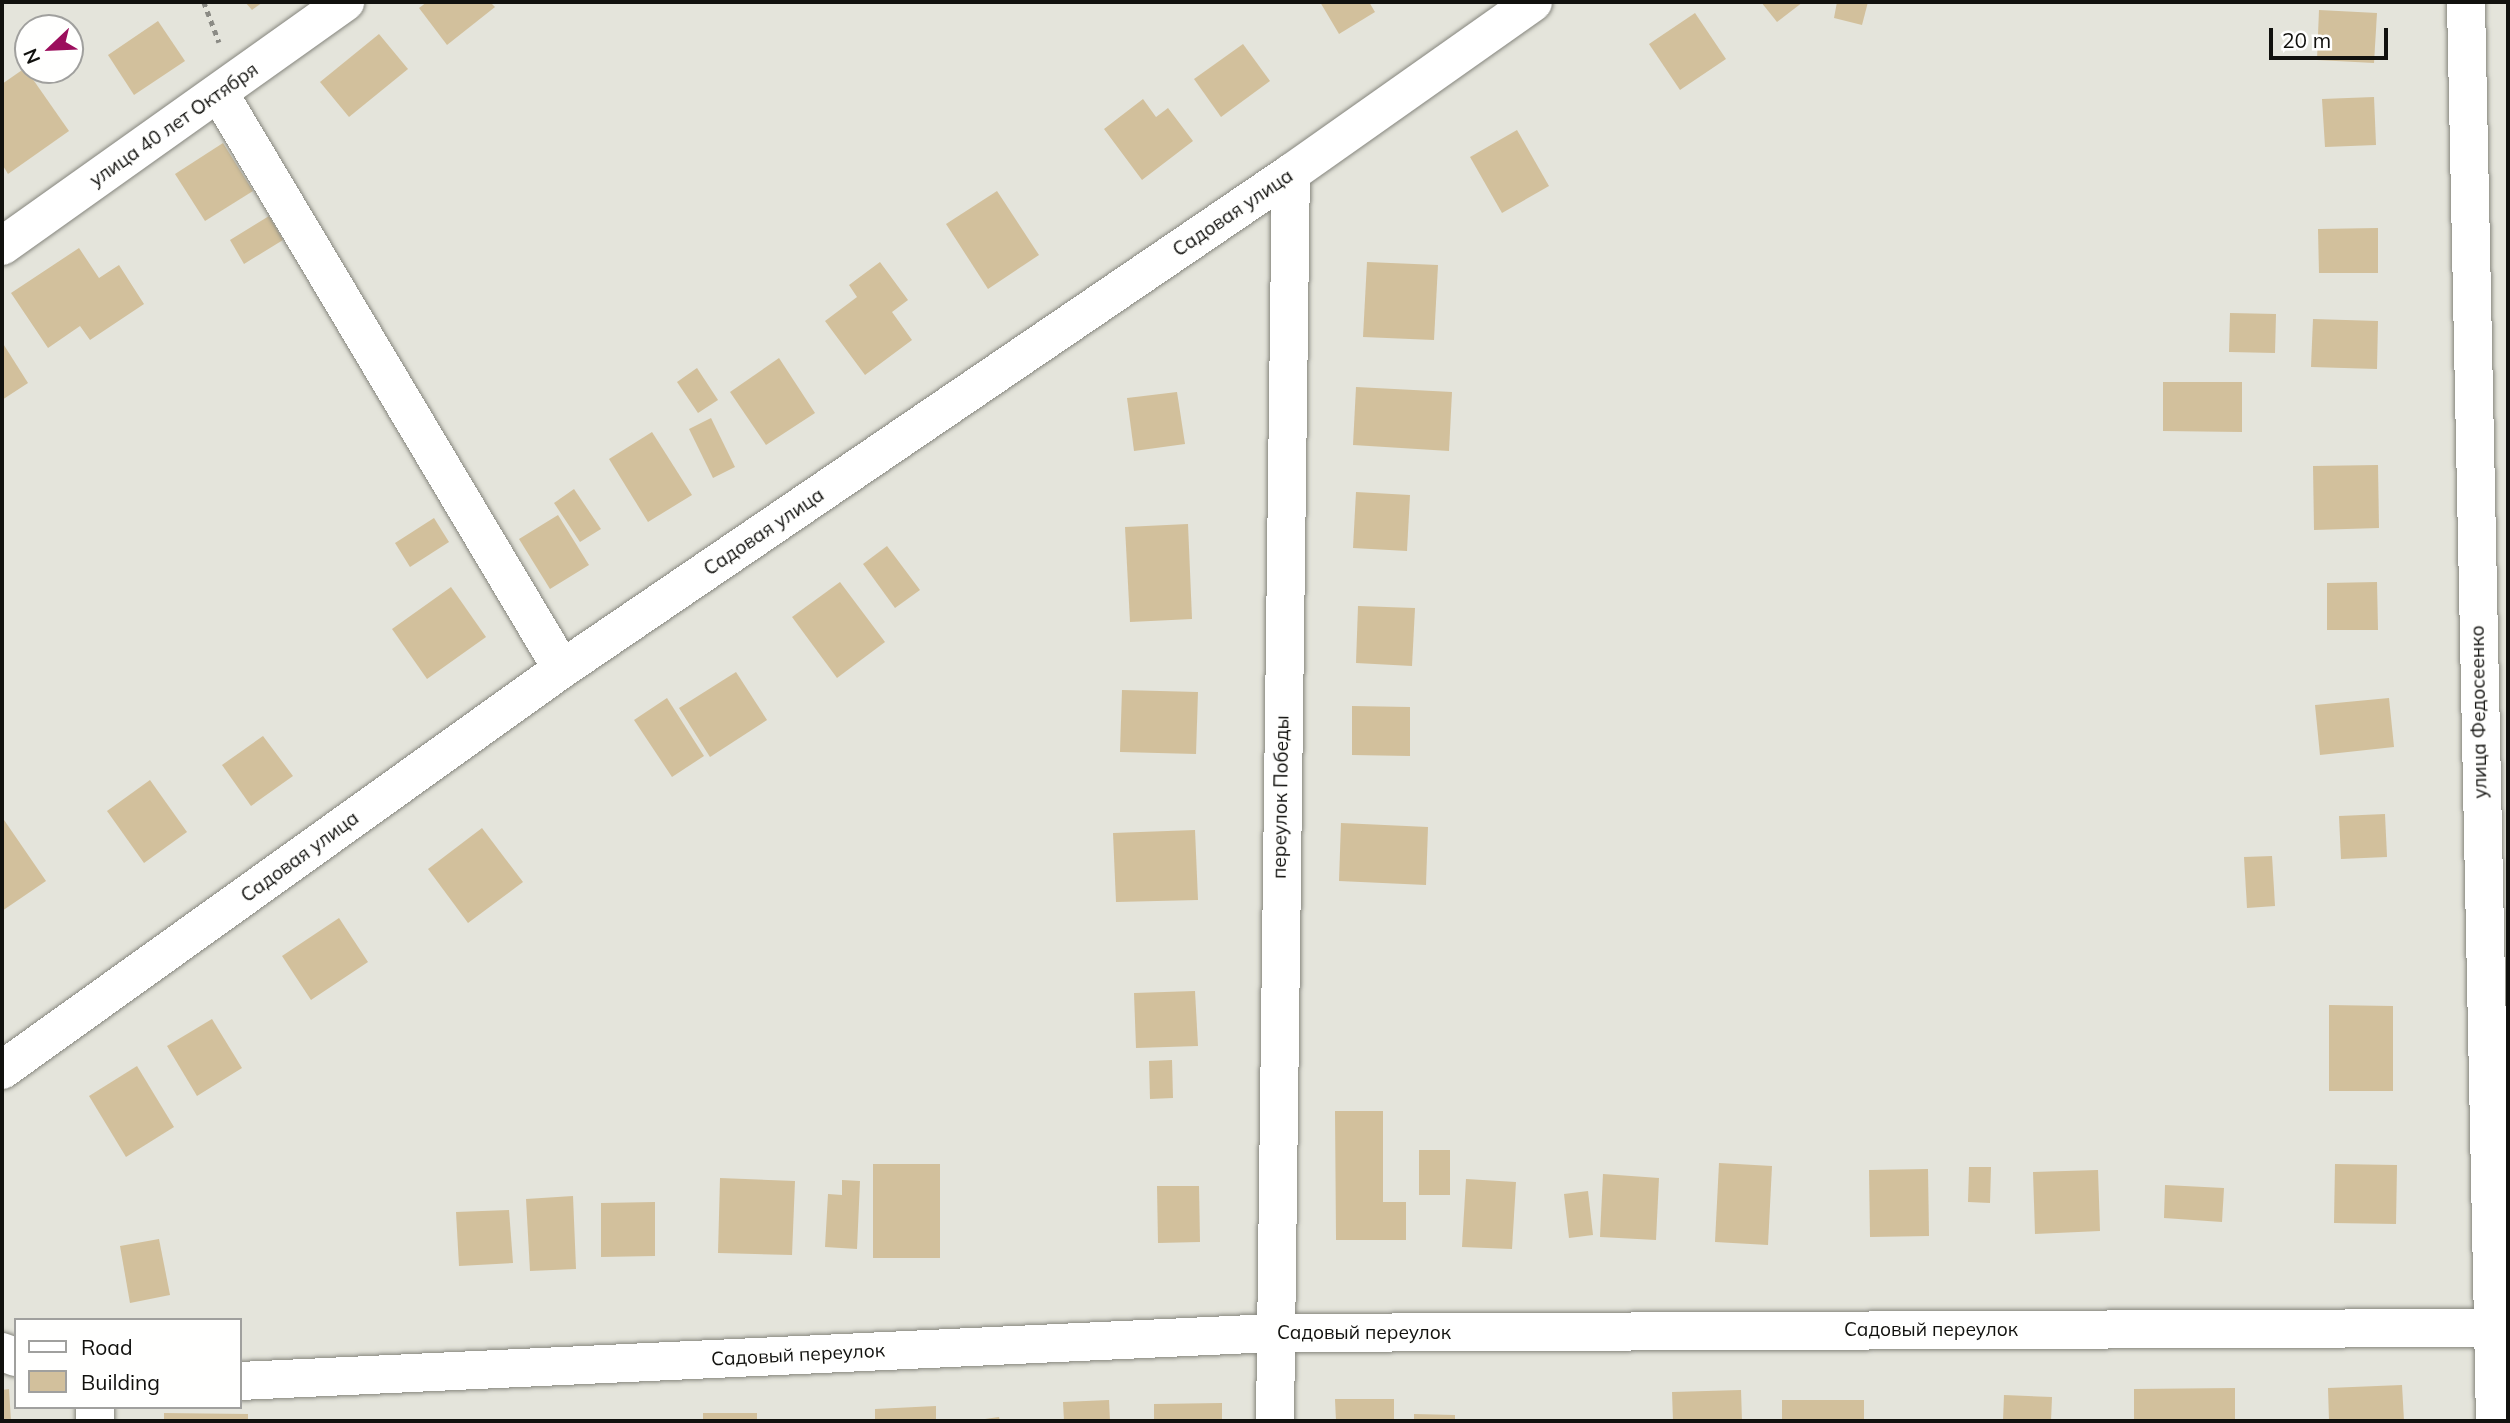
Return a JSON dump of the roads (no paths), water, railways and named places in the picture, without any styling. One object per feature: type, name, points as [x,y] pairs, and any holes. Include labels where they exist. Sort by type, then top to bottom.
[{"type":"street","name":"улица 40 лет Октября","points":[[2,246],[345,2]]},
{"type":"street","name":"Садовая улица","points":[[2,1070],[562,669],[1291,173],[1533,2]]},
{"type":"street","name":"улица Федосеенко","points":[[2466,2],[2489,1328],[2495,1421]]},
{"type":"street","points":[[219,93],[562,669]]},
{"type":"street","name":"переулок Победы","points":[[1275,1421],[1273,1333],[1291,173]]},
{"type":"street","name":"Садовый переулок","points":[[242,1381],[1273,1333],[2489,1328]]}]
